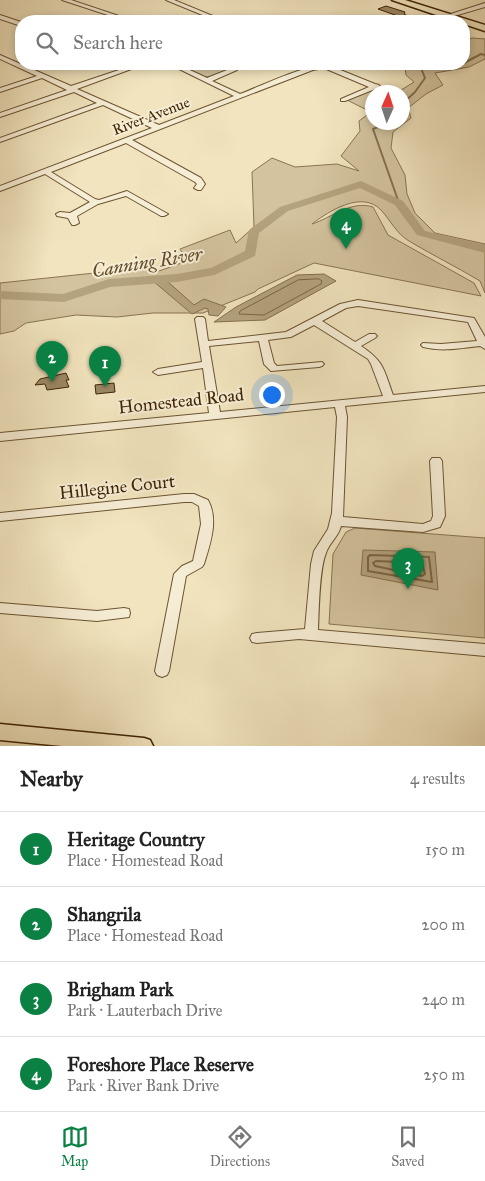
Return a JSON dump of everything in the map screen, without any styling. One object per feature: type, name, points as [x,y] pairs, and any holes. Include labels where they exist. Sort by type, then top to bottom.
[{"type":"highway","points":[[385,0],[431,15]]},
{"type":"highway","points":[[396,0],[433,15]]},
{"type":"highway","points":[[470,25],[485,28]]},
{"type":"highway","points":[[470,27],[485,32]]},
{"type":"main road","points":[[0,732],[144,746]]},
{"type":"street","points":[[65,0],[111,15]]},
{"type":"street","points":[[169,0],[207,15]]},
{"type":"street","points":[[455,15],[485,5]]},
{"type":"street","points":[[0,18],[15,22]]},
{"type":"street","points":[[0,57],[14,63]]},
{"type":"street","points":[[0,67],[14,63]]},
{"type":"street","points":[[30,70],[159,128]]},
{"type":"street","points":[[0,115],[125,70]]},
{"type":"street","points":[[185,70],[239,96]]},
{"type":"street","points":[[206,80],[235,70]]},
{"type":"street","name":"River Avenue","points":[[0,189],[308,70]]},
{"type":"street","points":[[334,70],[373,85]]},
{"type":"street","points":[[0,90],[43,76]]},
{"type":"street","points":[[343,100],[365,91]]},
{"type":"street","points":[[0,140],[103,103]]},
{"type":"street","points":[[126,140],[198,180],[201,184],[198,188]]},
{"type":"street","points":[[46,172],[96,202]]},
{"type":"street","points":[[60,214],[74,219],[96,202],[127,193],[164,214]]},
{"type":"street","points":[[203,344],[288,335],[350,304],[368,304],[471,320],[484,345],[442,347],[426,345]]},
{"type":"street","points":[[200,319],[215,416]]},
{"type":"street","points":[[315,321],[374,360],[389,399]]},
{"type":"street","points":[[354,346],[372,336]]},
{"type":"street","points":[[263,339],[269,364],[275,369],[319,364]]},
{"type":"street","points":[[158,372],[207,364]]},
{"type":"street","name":"Homestead Road","points":[[0,436],[485,389]]},
{"type":"street","points":[[311,635],[317,564],[320,551],[334,530],[337,521],[342,417],[338,404]]},
{"type":"street","points":[[337,521],[423,528],[436,524],[439,516],[436,461]]},
{"type":"street","name":"Hillegine Court","points":[[0,517],[184,498],[194,498],[204,503],[209,514],[198,564],[180,574],[162,670]]},
{"type":"street","points":[[0,608],[97,616],[124,613]]},
{"type":"street","points":[[257,638],[311,635],[485,650]]},
{"type":"shaded area","points":[[470,39],[485,39],[485,59],[470,66]]},
{"type":"shaded area","points":[[186,70],[228,70],[210,77]]},
{"type":"shaded area","points":[[405,70],[452,70],[435,73],[443,85],[426,94],[410,106],[409,85],[414,82],[406,75]]},
{"type":"shaded area","points":[[365,92],[365,109],[347,100]]},
{"type":"shaded area","points":[[365,116],[365,130],[396,130],[393,132],[391,148],[405,175],[407,194],[415,213],[435,233],[485,244],[485,293],[480,281],[405,238],[397,231],[381,210],[373,204],[355,202],[336,209],[312,224],[349,208],[365,205],[373,207],[388,235],[474,283],[481,296],[314,263],[255,292],[203,313],[153,313],[117,317],[76,315],[26,323],[14,331],[0,334],[0,283],[104,272],[126,266],[159,271],[187,261],[180,249],[230,230],[236,243],[254,227],[252,172],[272,158],[295,167],[337,164],[359,171],[341,156],[360,131],[359,121]]},
{"type":"shaded area","points":[[355,528],[485,538],[485,638],[329,624],[333,554],[346,532]]},
{"type":"water","points":[[324,274],[336,281],[265,320],[214,322],[236,307],[297,275]]},
{"type":"water","points":[[153,281],[167,281],[194,305],[204,299],[226,307],[218,316],[209,315],[208,309],[205,308],[192,314]]},
{"type":"water","points":[[363,550],[435,552],[438,590],[361,575]]},
{"type":"building","points":[[386,6],[405,12],[404,14],[406,15],[395,15],[378,9]]},
{"type":"building","points":[[66,373],[69,387],[47,390],[45,384],[35,385],[40,379]]},
{"type":"building","points":[[114,383],[115,392],[96,394],[95,385]]},
{"type":"waterway","points":[[470,60],[481,54],[485,55]]},
{"type":"waterway","points":[[410,97],[425,78],[422,70]]},
{"type":"waterway","points":[[373,130],[399,203]]},
{"type":"waterway","name":"Canning River","points":[[0,295],[64,298],[109,283],[177,278],[214,271],[251,253],[253,232],[284,209],[361,184],[399,203],[421,233],[485,249]]},
{"type":"place","name":"Foreshore Place Reserve","points":[[346,249]]},
{"type":"place","name":"Shangrila","points":[[52,382]]},
{"type":"place","name":"Heritage Country","points":[[105,387]]},
{"type":"place","name":"Brigham Park","points":[[408,589]]}]
